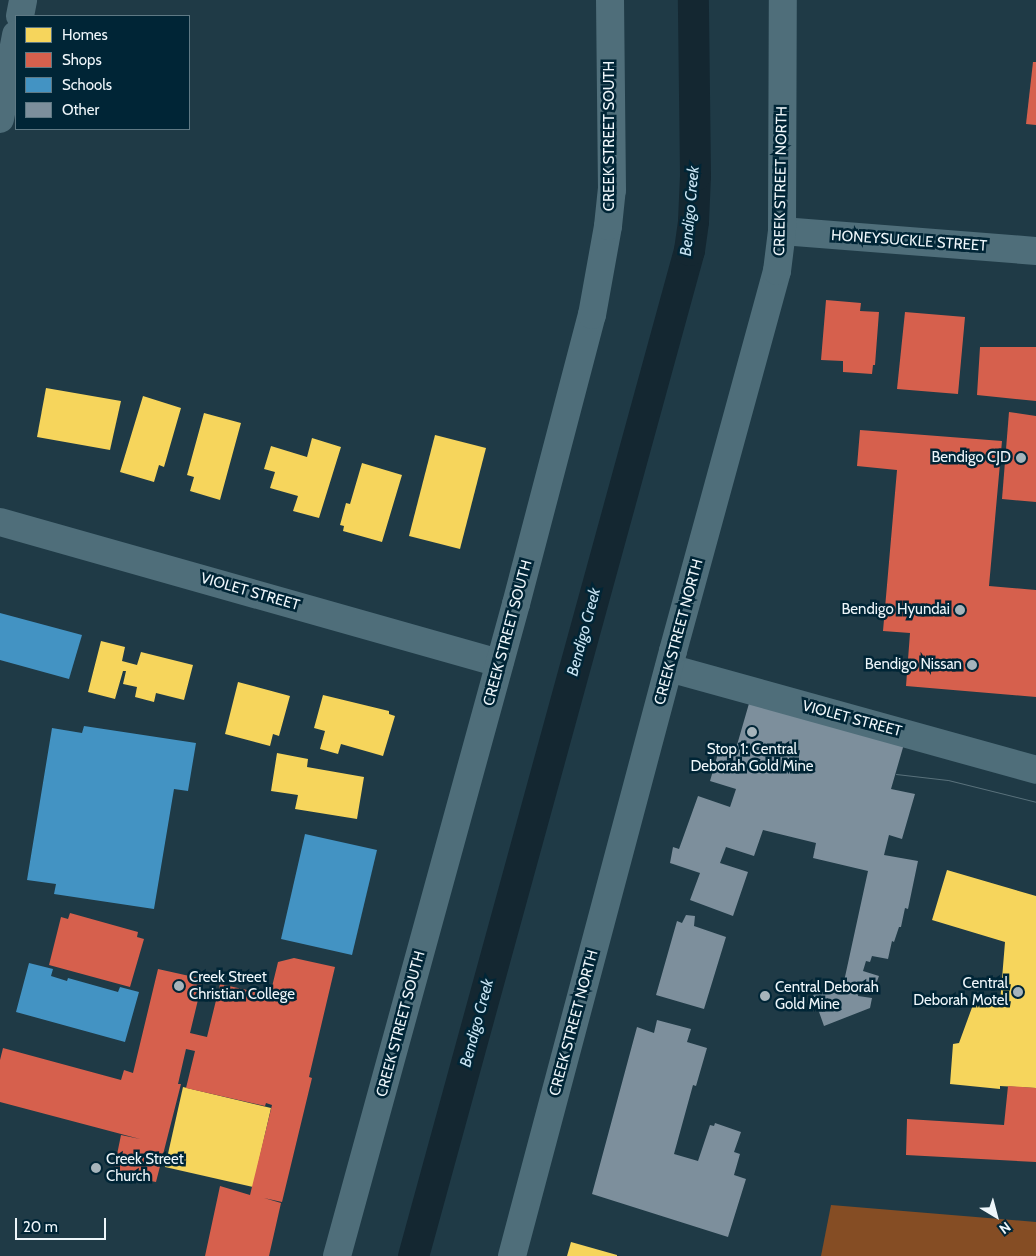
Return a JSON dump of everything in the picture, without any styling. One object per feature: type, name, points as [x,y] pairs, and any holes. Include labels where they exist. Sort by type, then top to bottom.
[{"type":"street","points":[[20,15],[23,0]]},
{"type":"street","name":"CREEK STREET SOUTH","points":[[337,1256],[592,315],[604,250],[612,190],[610,0]]},
{"type":"street","name":"CREEK STREET NORTH","points":[[512,1256],[669,668],[778,271],[782,231],[783,0]]},
{"type":"street","points":[[0,119],[15,39]]},
{"type":"street","name":"HONEYSUCKLE STREET","points":[[782,231],[1036,251]]},
{"type":"street","name":"VIOLET STREET","points":[[0,522],[499,663]]},
{"type":"street","name":"VIOLET STREET","points":[[669,668],[1036,770]]},
{"type":"shaded area","points":[[831,1205],[1036,1222],[1036,1256],[821,1256]]},
{"type":"building: Homes","points":[[46,388],[121,401],[110,450],[37,437]]},
{"type":"building: Homes","points":[[143,396],[181,408],[164,467],[159,465],[154,482],[120,472]]},
{"type":"building: Homes","points":[[204,413],[241,423],[220,500],[190,491],[194,477],[187,475]]},
{"type":"building: Homes","points":[[435,435],[486,448],[460,549],[409,536]]},
{"type":"building: Homes","points":[[312,438],[341,447],[319,518],[293,511],[298,496],[270,488],[275,472],[264,469],[271,446],[307,457]]},
{"type":"building: Homes","points":[[362,463],[402,475],[382,542],[343,531],[344,526],[340,525],[346,503],[350,504]]},
{"type":"building: Homes","points":[[101,641],[125,647],[122,661],[137,665],[141,652],[193,665],[184,700],[156,693],[154,702],[135,697],[137,687],[123,684],[126,671],[123,671],[115,699],[88,692]]},
{"type":"building: Homes","points":[[238,682],[290,696],[279,736],[273,734],[270,746],[225,734]]},
{"type":"building: Homes","points":[[323,695],[389,711],[389,714],[395,716],[383,756],[341,744],[338,754],[320,749],[325,731],[314,728]]},
{"type":"building: Homes","points":[[277,753],[308,759],[307,767],[364,777],[357,819],[295,809],[298,795],[271,791]]},
{"type":"building: Homes","points":[[947,870],[1036,896],[1036,1088],[1000,1086],[1000,1089],[950,1084],[953,1044],[959,1043],[974,1002],[1000,1003],[1005,942],[932,920]]},
{"type":"building: Homes","points":[[183,1087],[271,1108],[253,1187],[165,1167]]},
{"type":"building: Homes","points":[[571,1242],[617,1255],[617,1256],[567,1256]]},
{"type":"building: Shops","points":[[1033,62],[1036,62],[1036,125],[1026,124]]},
{"type":"building: Shops","points":[[826,300],[861,303],[860,311],[879,312],[875,365],[873,365],[872,374],[843,372],[843,361],[821,360]]},
{"type":"building: Shops","points":[[905,312],[965,317],[958,394],[897,389]]},
{"type":"building: Shops","points":[[980,347],[1036,347],[1036,401],[977,395]]},
{"type":"building: Shops","name":"Bendigo CJD","points":[[1009,412],[1036,416],[1036,502],[1002,499]]},
{"type":"building: Shops","points":[[860,430],[1002,441],[989,586],[1036,590],[1036,697],[906,686],[910,633],[883,631],[897,470],[857,466]]},
{"type":"building: Shops","points":[[70,913],[138,932],[137,937],[144,939],[130,987],[49,965],[61,917],[68,919]]},
{"type":"building: Shops","points":[[294,958],[335,967],[309,1077],[312,1078],[282,1202],[264,1198],[281,1203],[269,1256],[205,1256],[220,1186],[250,1195],[272,1105],[266,1103],[265,1106],[186,1088],[195,1051],[186,1049],[178,1084],[181,1084],[156,1182],[113,1174],[121,1135],[140,1139],[0,1102],[0,1060],[3,1048],[121,1080],[124,1070],[133,1073],[158,969],[203,979],[190,1033],[207,1037],[220,984],[270,995],[278,962]]},
{"type":"building: Shops","points":[[1008,1086],[1036,1088],[1036,1162],[906,1155],[907,1119],[1004,1125]]},
{"type":"building: Schools","points":[[0,613],[82,635],[69,679],[0,660]]},
{"type":"building: Schools","points":[[84,726],[196,743],[188,791],[174,789],[154,909],[54,894],[56,884],[27,880],[52,728],[82,733]]},
{"type":"building: Schools","points":[[305,834],[377,850],[352,955],[281,939]]},
{"type":"building: Schools","points":[[29,963],[53,969],[51,976],[67,981],[68,978],[118,992],[120,987],[139,992],[125,1042],[16,1012]]},
{"type":"building: Other","points":[[750,700],[904,744],[891,789],[915,794],[902,839],[889,835],[884,855],[918,861],[908,909],[905,908],[901,927],[899,927],[894,942],[892,941],[888,959],[872,956],[870,962],[866,961],[863,971],[879,976],[874,990],[859,988],[858,996],[872,998],[870,1008],[824,1026],[813,995],[843,986],[868,871],[813,858],[816,843],[763,830],[754,856],[726,847],[720,863],[748,872],[733,916],[690,900],[700,873],[670,863],[673,847],[679,849],[698,796],[730,807],[736,789],[710,781],[719,750],[732,754],[735,745],[737,745]]},
{"type":"building: Other","points":[[686,915],[695,916],[694,926],[726,937],[704,1009],[656,995],[677,921],[682,923]]},
{"type":"building: Other","points":[[657,1020],[691,1029],[687,1042],[707,1048],[696,1086],[693,1085],[674,1154],[698,1161],[710,1125],[714,1126],[715,1123],[741,1132],[734,1152],[740,1154],[734,1175],[746,1179],[728,1237],[592,1194],[637,1027],[654,1033]]},
{"type":"waterway","name":"Bendigo Creek","points":[[413,1256],[689,250],[693,221],[695,175],[693,0]]},
{"type":"tram line","points":[[896,774],[948,780],[1036,802]]},
{"type":"place","name":"Bendigo CJD","points":[[1021,458]]},
{"type":"place","name":"Bendigo Hyundai","points":[[960,610]]},
{"type":"place","name":"Bendigo Nissan","points":[[972,665]]},
{"type":"place","name":"Stop 1: Central Deborah Gold Mine","points":[[752,732]]},
{"type":"place","name":"Creek Street Christian College","points":[[179,986]]},
{"type":"place","name":"Central Deborah Motel","points":[[1018,992]]},
{"type":"place","name":"Central Deborah Gold Mine","points":[[765,996]]},
{"type":"place","name":"Creek Street Church","points":[[96,1168]]}]
